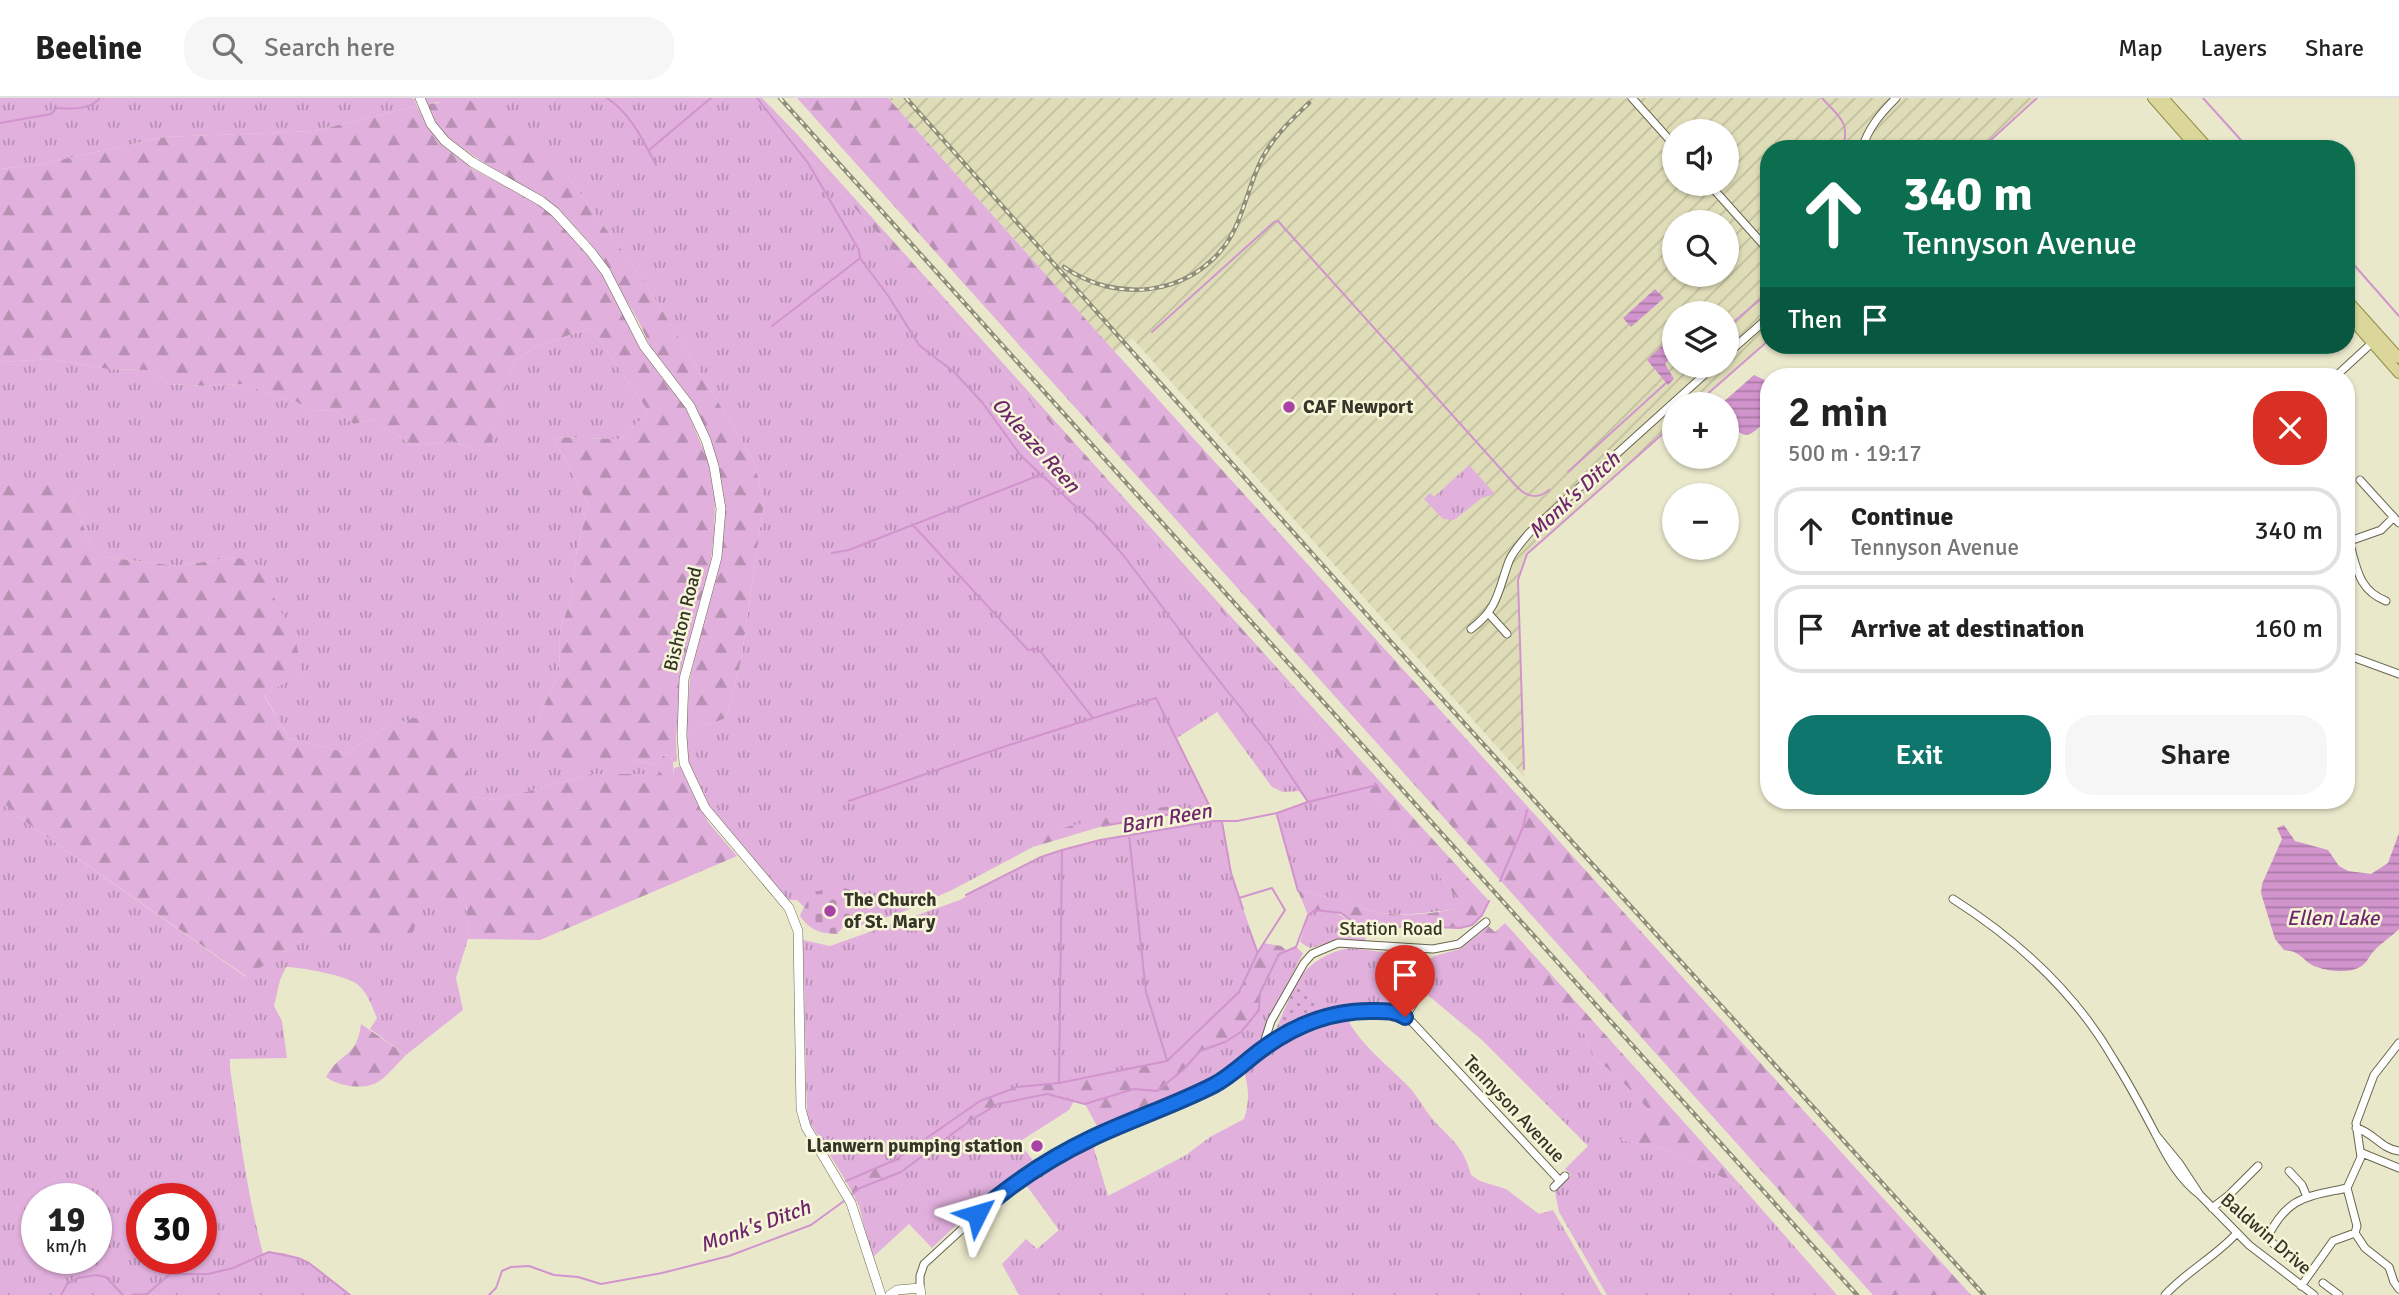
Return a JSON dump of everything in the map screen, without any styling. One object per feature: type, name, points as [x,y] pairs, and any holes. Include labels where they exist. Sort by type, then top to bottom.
[{"type":"main road","points":[[2153,98],[2191,140]]},
{"type":"main road","points":[[2163,98],[2201,140]]},
{"type":"main road","points":[[2355,311],[2399,373]]},
{"type":"main road","points":[[2355,321],[2399,358]]},
{"type":"street","name":"Bishton Road","points":[[420,98],[430,124],[445,141],[472,162],[541,201],[555,212],[584,244],[606,272],[644,346],[690,406],[706,440],[714,466],[720,509],[717,557],[684,679],[684,763],[705,808],[789,908],[798,931],[800,1109],[806,1127],[851,1203],[881,1295]]},
{"type":"street","points":[[1632,98],[1662,131]]},
{"type":"street","points":[[1866,140],[1880,114],[1896,98]]},
{"type":"street","points":[[1720,196],[1760,241]]},
{"type":"street","points":[[1739,343],[1760,325]]},
{"type":"street","points":[[2345,368],[2376,340]]},
{"type":"street","points":[[1471,629],[1489,614],[1500,593],[1510,560],[1529,533],[1701,378]]},
{"type":"street","points":[[2355,539],[2381,530],[2396,520],[2360,480]]},
{"type":"street","points":[[2355,562],[2362,583],[2372,595],[2386,601]]},
{"type":"street","points":[[1489,614],[1507,634]]},
{"type":"street","points":[[2355,657],[2399,674]]},
{"type":"street","name":"Baldwin Drive","points":[[1953,899],[2036,960],[2077,1005],[2115,1060],[2156,1135],[2200,1195],[2237,1233],[2314,1295]]},
{"type":"street","name":"Station Road","points":[[1262,1049],[1271,1021],[1304,963],[1312,954],[1338,943],[1419,950],[1458,944],[1486,922]]},
{"type":"street","points":[[890,1295],[897,1290],[921,1291],[920,1276],[924,1264],[977,1214],[1026,1174],[1093,1137],[1175,1104],[1218,1083],[1296,1027],[1353,1011],[1398,1012],[1405,1017],[1422,990],[1419,950]]},
{"type":"street","name":"Tennyson Avenue","points":[[1405,1017],[1559,1181]]},
{"type":"street","points":[[2394,1295],[2399,1290],[2394,1282],[2396,1273],[2363,1246],[2355,1233],[2357,1226],[2347,1188],[2362,1153],[2356,1128],[2372,1079],[2398,1047]]},
{"type":"street","points":[[2356,1128],[2369,1132],[2391,1150],[2399,1151]]},
{"type":"street","points":[[2362,1153],[2399,1168]]},
{"type":"street","points":[[2212,1208],[2258,1166]]},
{"type":"street","points":[[2289,1171],[2302,1185],[2307,1197]]},
{"type":"street","points":[[2292,1260],[2267,1238],[2291,1204],[2307,1197],[2347,1188]]},
{"type":"street","points":[[2165,1295],[2188,1272],[2210,1259],[2237,1233]]},
{"type":"street","points":[[2301,1286],[2333,1241],[2355,1233]]},
{"type":"street","points":[[2323,1283],[2339,1295]]},
{"type":"shaded area","points":[[888,98],[2037,98],[1991,140],[1760,140],[1760,348],[1739,366],[1739,301],[1662,301],[1662,378],[1726,378],[1710,392],[1662,392],[1662,435],[1527,554],[1522,566],[1518,580],[1524,777],[1132,338],[1115,352]]},
{"type":"green space","points":[[0,98],[414,98],[417,106],[314,131],[165,137],[37,165],[0,169]]},
{"type":"green space","points":[[424,98],[757,98],[1290,687],[1322,736],[1465,907],[1418,914],[1383,913],[1298,891],[1277,813],[1307,801],[1299,791],[1283,792],[1272,787],[1217,712],[1177,738],[1209,805],[1183,812],[1171,806],[1060,829],[1031,844],[1033,847],[952,890],[900,913],[852,928],[846,925],[860,907],[814,892],[804,907],[797,900],[788,900],[733,839],[707,805],[691,771],[687,747],[686,733],[726,718],[741,661],[764,501],[753,459],[644,281],[568,177],[438,102],[427,104]]},
{"type":"green space","points":[[757,98],[762,98],[795,132],[1489,901],[1482,915],[1472,925],[1460,928],[1408,926],[1374,929],[1359,926],[1341,913],[1315,910],[1308,915],[1298,891],[1372,911],[1395,914],[1431,913],[1464,906],[1322,736],[1290,687]]},
{"type":"green space","points":[[797,98],[888,98],[1971,1295],[1873,1295]]},
{"type":"green space","points":[[469,100],[535,145],[568,177],[644,281],[753,459],[764,501],[741,661],[726,718],[686,733],[690,678],[721,534],[710,439],[684,390],[651,348],[612,276],[589,242],[563,214],[532,191],[491,168],[451,140],[436,124],[427,104]]},
{"type":"green space","points":[[417,106],[430,130],[443,146],[473,169],[543,207],[571,234],[599,268],[658,373],[684,404],[708,460],[715,500],[714,534],[710,568],[682,682],[676,738],[677,761],[673,762],[670,755],[661,756],[656,764],[635,761],[577,761],[532,750],[537,720],[559,674],[560,630],[571,599],[576,556],[588,504],[553,437],[620,439],[649,412],[591,328],[536,346],[513,363],[489,448],[477,451],[452,441],[414,446],[371,419],[354,424],[335,410],[311,411],[297,402],[243,384],[169,384],[148,370],[108,369],[51,359],[0,362],[0,169],[37,165],[165,137],[314,131]]},
{"type":"green space","points":[[591,328],[649,412],[620,439],[553,437],[588,504],[576,556],[571,599],[560,630],[559,674],[537,720],[577,761],[635,761],[656,764],[661,756],[670,755],[674,778],[666,780],[656,774],[591,774],[496,800],[471,797],[389,725],[347,753],[288,738],[264,694],[302,673],[236,557],[177,566],[104,557],[89,543],[72,492],[11,486],[0,481],[0,362],[51,359],[108,369],[148,370],[169,384],[243,384],[297,402],[311,411],[335,410],[354,424],[371,419],[414,446],[452,441],[477,451],[489,447],[513,363],[536,346]]},
{"type":"green space","points":[[1469,465],[1495,494],[1482,498],[1454,520],[1443,519],[1424,499],[1430,493],[1434,497]]},
{"type":"green space","points":[[0,481],[11,486],[55,483],[72,492],[89,543],[104,557],[177,566],[236,557],[258,565],[296,642],[302,673],[264,695],[288,738],[347,753],[389,725],[423,716],[464,736],[471,797],[496,800],[591,774],[655,774],[659,771],[666,779],[674,778],[674,768],[681,766],[708,822],[737,856],[540,940],[468,939],[466,902],[425,902],[412,934],[307,935],[247,977],[20,818],[6,805],[0,809]]},
{"type":"green space","points":[[5,804],[20,818],[246,977],[307,935],[347,934],[425,902],[466,902],[468,939],[456,978],[463,1010],[406,1055],[370,1029],[377,1018],[366,995],[357,984],[334,975],[286,967],[274,1006],[282,1021],[287,1058],[230,1059],[244,1161],[263,1254],[274,1252],[298,1258],[321,1271],[350,1295],[0,1295],[0,809]]},
{"type":"green space","points":[[1171,806],[1183,812],[1103,826],[1033,847],[1031,844],[1057,830],[1118,815]]},
{"type":"green space","points":[[1222,821],[1231,873],[1258,952],[1239,992],[1167,1061],[1059,1083],[1017,1087],[980,1101],[895,1160],[846,1181],[807,1118],[803,940],[830,946],[960,900],[1041,857],[1062,850],[1100,840]]},
{"type":"green space","points":[[833,888],[852,891],[861,907],[837,934],[816,930],[800,916],[813,892]]},
{"type":"green space","points":[[1315,910],[1338,914],[1366,927],[1365,942],[1344,939],[1310,948],[1300,942],[1308,915]]},
{"type":"green space","points":[[1505,923],[1744,1189],[1697,1164],[1681,1159],[1670,1150],[1620,1140],[1650,1111],[1617,1076],[1592,1056],[1585,1035],[1516,959],[1508,963],[1479,934],[1488,926],[1495,932]]},
{"type":"green space","points":[[1479,934],[1508,962],[1516,958],[1585,1035],[1592,1056],[1617,1076],[1651,1112],[1621,1140],[1670,1150],[1681,1159],[1697,1164],[1744,1189],[1837,1295],[1607,1295],[1559,1212],[1555,1192],[1571,1175],[1565,1169],[1588,1146],[1482,1040],[1424,992],[1426,962],[1434,956],[1460,949]]},
{"type":"green space","points":[[1263,943],[1281,946],[1287,951],[1279,954],[1260,993],[1259,1010],[1241,1032],[1225,1042],[1200,1051],[1180,1073],[1194,1090],[1098,1128],[1085,1104],[1047,1094],[998,1104],[971,1120],[901,1172],[860,1188],[853,1194],[846,1181],[895,1160],[980,1101],[1017,1087],[1059,1083],[1167,1061],[1239,992]]},
{"type":"green space","points":[[1296,947],[1303,953],[1260,1039],[1244,1055],[1194,1090],[1180,1073],[1200,1051],[1225,1042],[1259,1010],[1260,993],[1279,954]]},
{"type":"green space","points":[[1351,948],[1416,956],[1418,982],[1410,1007],[1370,1002],[1331,1010],[1295,985],[1319,960],[1334,952]]},
{"type":"green space","points":[[1295,985],[1331,1010],[1310,1017],[1273,1036]]},
{"type":"green space","points":[[1346,1016],[1358,1036],[1410,1088],[1432,1119],[1458,1146],[1471,1175],[1480,1181],[1506,1189],[1539,1214],[1553,1210],[1602,1295],[1019,1295],[1002,1264],[1026,1239],[1037,1249],[1059,1230],[1021,1178],[1092,1142],[1108,1196],[1186,1155],[1210,1137],[1244,1119],[1248,1094],[1243,1068],[1291,1035]]},
{"type":"green space","points":[[361,1024],[406,1055],[381,1080],[368,1086],[346,1085],[326,1077],[356,1044]]},
{"type":"green space","points":[[1047,1094],[1074,1101],[1069,1110],[1019,1142],[1034,1162],[991,1192],[932,1248],[909,1224],[872,1258],[859,1206],[853,1194],[860,1188],[901,1172],[971,1120],[998,1104]]},
{"type":"water","points":[[1655,289],[1664,298],[1631,327],[1623,318]]},
{"type":"water","points":[[1662,346],[1662,378],[1647,360]]},
{"type":"water","points":[[1754,375],[1760,378],[1760,426],[1748,435],[1740,432],[1739,392],[1735,392]]},
{"type":"water","points":[[1662,378],[1673,378],[1668,385]]},
{"type":"water","name":"Ellen Lake","points":[[2284,825],[2295,841],[2328,850],[2339,866],[2348,871],[2371,874],[2388,863],[2399,833],[2399,929],[2360,967],[2342,971],[2317,967],[2299,954],[2284,950],[2275,939],[2261,893],[2262,884],[2282,839],[2277,828]]},
{"type":"waterway","points":[[0,123],[51,114],[57,108],[86,107],[100,98]]},
{"type":"waterway","points":[[607,98],[630,120],[656,165]]},
{"type":"waterway","points":[[649,150],[711,98]]},
{"type":"waterway","name":"Oxleaze Reen","points":[[757,98],[808,163],[859,250],[860,258],[889,297],[919,345],[954,372],[982,402],[1021,456],[1098,527],[1124,556],[1271,746],[1308,802]]},
{"type":"waterway","points":[[1822,98],[1842,120],[1845,140]]},
{"type":"waterway","name":"Monk's Ditch","points":[[1991,140],[2037,98]]},
{"type":"waterway","points":[[2203,98],[2241,140]]},
{"type":"waterway","points":[[1152,332],[1278,221],[1517,487],[1532,496],[1549,490]]},
{"type":"waterway","points":[[772,326],[859,259]]},
{"type":"waterway","points":[[2355,266],[2399,316]]},
{"type":"waterway","points":[[1739,317],[1760,300]]},
{"type":"waterway","name":"Monk's Ditch","points":[[1710,392],[1760,348]]},
{"type":"waterway","points":[[1568,472],[1666,383]]},
{"type":"waterway","name":"Monk's Ditch","points":[[1524,769],[1518,580],[1527,554],[1662,435]]},
{"type":"waterway","points":[[832,553],[849,550],[1040,475]]},
{"type":"waterway","points":[[912,524],[1028,650],[1036,649],[1041,652],[1093,718]]},
{"type":"waterway","points":[[849,801],[997,749],[1156,698],[1209,805],[1191,809]]},
{"type":"waterway","name":"Barn Reen","points":[[966,895],[1041,857],[1062,850],[1100,840],[1277,813],[1308,802],[1377,785]]},
{"type":"waterway","name":"Monk's Ditch","points":[[1500,881],[1523,827],[1527,810]]},
{"type":"waterway","points":[[1103,826],[1183,812]]},
{"type":"waterway","points":[[1277,815],[1298,891]]},
{"type":"waterway","points":[[1222,822],[1231,873],[1243,909]]},
{"type":"waterway","points":[[1129,835],[1146,992],[1167,1060]]},
{"type":"waterway","points":[[1059,1082],[1062,850]]},
{"type":"waterway","points":[[846,1181],[895,1160],[980,1101],[1017,1087],[1059,1083],[1167,1061],[1239,992],[1258,952],[1285,910],[1272,888],[1239,898]]},
{"type":"waterway","name":"Monk's Ditch","points":[[851,1195],[860,1188],[901,1172],[971,1120],[998,1104],[1047,1094],[1085,1104],[1134,1089],[1157,1091],[1183,1070],[1200,1051],[1225,1042],[1241,1032],[1259,1010],[1260,993],[1279,954],[1296,947],[1308,915],[1315,910],[1341,913],[1359,926],[1374,929],[1408,926],[1460,928],[1472,925],[1482,915],[1489,901]]},
{"type":"waterway","points":[[1249,929],[1257,951]]},
{"type":"waterway","name":"Monk's Ditch","points":[[489,1295],[496,1288],[502,1271],[511,1267],[529,1266],[554,1275],[578,1277],[601,1284],[662,1273],[729,1256],[811,1225],[844,1201]]},
{"type":"waterway","name":"Monk's Ditch","points":[[131,1295],[147,1294],[170,1274],[208,1274],[233,1268],[269,1252],[309,1263],[350,1295]]},
{"type":"waterway","name":"Monk's Ditch","points":[[61,1295],[67,1284],[78,1278],[96,1275],[106,1277],[123,1295]]},
{"type":"railway","points":[[780,98],[1857,1295]]},
{"type":"railway","points":[[906,98],[1425,680],[1984,1295]]},
{"type":"railway","points":[[1064,267],[1084,279],[1128,290],[1150,289],[1192,275],[1210,262],[1226,244],[1236,226],[1263,156],[1281,132],[1309,103]]},
{"type":"place","name":"CAF Newport","points":[[1289,407]]},
{"type":"place","name":"The Church of St. Mary","points":[[830,911]]},
{"type":"place","name":"Llanwern pumping station","points":[[1037,1146]]},
{"type":"route","points":[[977,1214],[1026,1174],[1060,1154],[1218,1083],[1296,1027],[1353,1011],[1398,1012],[1405,1017]]}]
